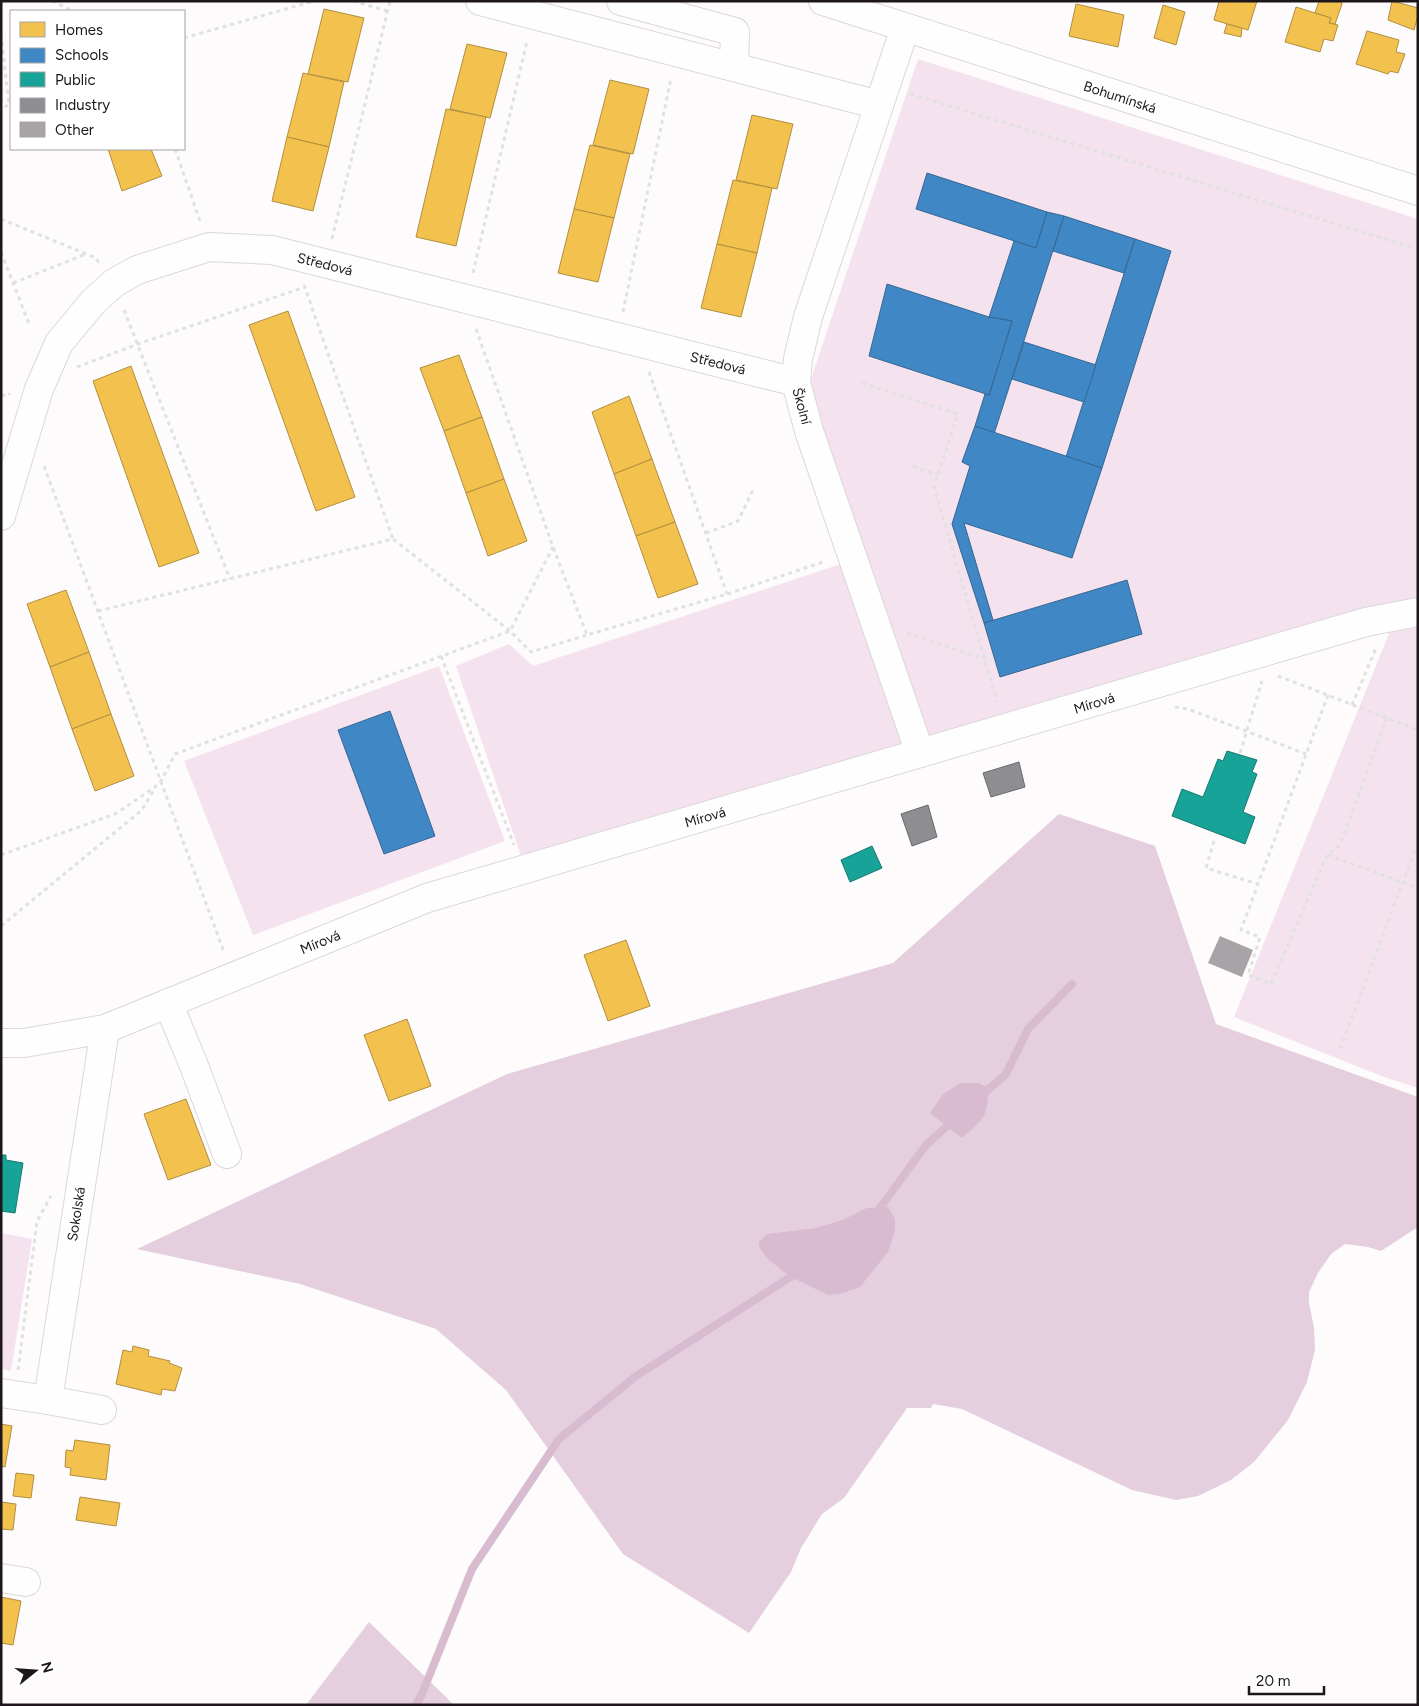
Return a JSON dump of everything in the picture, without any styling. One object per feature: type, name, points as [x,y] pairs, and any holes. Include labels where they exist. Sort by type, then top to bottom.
[{"type":"street","points":[[480,1],[734,67],[882,96]]},
{"type":"street","points":[[621,1],[735,32],[734,67]]},
{"type":"street","name":"Bohumínská","points":[[823,1],[1418,191]]},
{"type":"street","name":"Školní","points":[[905,28],[808,317],[798,359],[796,382],[809,431],[920,753]]},
{"type":"street","name":"Středová","points":[[1,516],[39,390],[58,343],[93,302],[114,283],[137,270],[209,247],[272,250],[796,382]]},
{"type":"street","name":"Mírová","points":[[1,1043],[24,1043],[105,1029],[427,898],[1366,622],[1418,612]]},
{"type":"street","points":[[168,1003],[227,1154]]},
{"type":"street","name":"Sokolská","points":[[48,1400],[105,1029]]},
{"type":"street","points":[[8,1394],[102,1410]]},
{"type":"path","points":[[52,1],[71,10]]},
{"type":"path","points":[[185,38],[314,1]]},
{"type":"path","points":[[353,1],[388,10]]},
{"type":"path","points":[[325,264],[390,1]]},
{"type":"path","points":[[532,16],[473,274],[471,300],[476,328],[553,547],[587,635]]},
{"type":"path","points":[[1,34],[10,102],[1,110]]},
{"type":"path","points":[[676,53],[623,311],[650,373],[728,594]]},
{"type":"path","points":[[882,96],[1418,249]]},
{"type":"path","points":[[175,150],[209,247]]},
{"type":"path","points":[[1,219],[96,258],[114,283],[230,579]]},
{"type":"path","points":[[1,252],[29,324]]},
{"type":"path","points":[[13,283],[86,254]]},
{"type":"path","points":[[294,256],[393,539],[510,631],[531,652],[728,594],[852,552]]},
{"type":"path","points":[[68,370],[305,287]]},
{"type":"path","points":[[862,383],[958,414],[934,488],[997,702]]},
{"type":"path","points":[[1,396],[9,394],[44,467],[234,977]]},
{"type":"path","points":[[913,466],[938,475]]},
{"type":"path","points":[[706,533],[738,521],[752,490]]},
{"type":"path","points":[[98,611],[393,539]]},
{"type":"path","points":[[1,855],[115,814],[161,781],[175,754],[510,631],[553,547]]},
{"type":"path","points":[[1352,705],[1388,618]]},
{"type":"path","points":[[904,632],[985,659]]},
{"type":"path","points":[[441,656],[524,870]]},
{"type":"path","points":[[1237,660],[1265,671],[1240,753]]},
{"type":"path","points":[[1274,674],[1418,730]]},
{"type":"path","points":[[1328,696],[1241,930],[1260,938],[1248,975],[1271,984],[1327,855],[1340,844],[1387,718]]},
{"type":"path","points":[[1174,706],[1188,709],[1306,754]]},
{"type":"path","points":[[1,926],[142,810],[155,787]]},
{"type":"path","points":[[1214,841],[1206,868],[1258,884]]},
{"type":"path","points":[[1340,1049],[1418,842]]},
{"type":"path","points":[[1327,855],[1418,888]]},
{"type":"path","points":[[8,1394],[37,1221],[53,1191]]},
{"type":"shaded area","points":[[918,59],[1418,219],[1418,598],[929,736],[818,425],[810,382]]},
{"type":"shaded area","points":[[844,563],[908,743],[522,859],[456,666],[509,644],[533,666]]},
{"type":"shaded area","points":[[1418,628],[1418,1088],[1384,1077],[1234,1017],[1390,631]]},
{"type":"shaded area","points":[[439,666],[505,841],[253,935],[184,761]]},
{"type":"shaded area","points":[[1059,814],[1155,846],[1216,1024],[1418,1097],[1418,1227],[1381,1251],[1345,1244],[1331,1254],[1318,1273],[1309,1292],[1315,1350],[1307,1382],[1288,1420],[1254,1462],[1231,1480],[1198,1496],[1176,1500],[1132,1490],[962,1409],[933,1404],[931,1408],[907,1408],[844,1498],[822,1514],[801,1548],[791,1572],[749,1633],[623,1554],[506,1390],[436,1329],[300,1284],[137,1249],[507,1074],[893,963]]},
{"type":"shaded area","points":[[961,1083],[979,1083],[988,1088],[987,1106],[983,1117],[962,1138],[930,1113],[943,1094]]},
{"type":"shaded area","points":[[888,1207],[895,1219],[895,1231],[888,1252],[860,1287],[840,1294],[828,1295],[789,1276],[768,1259],[759,1247],[759,1242],[767,1234],[816,1228],[843,1220],[867,1208]]},
{"type":"shaded area","points":[[1,1233],[32,1239],[11,1371],[1,1369]]},
{"type":"shaded area","points":[[369,1622],[454,1705],[306,1705]]},
{"type":"building: Homes","points":[[1219,1],[1257,1],[1248,30],[1214,20]]},
{"type":"building: Homes","points":[[1319,1],[1341,1],[1342,4],[1335,24],[1329,23],[1331,18],[1315,13]]},
{"type":"building: Homes","points":[[1392,1],[1418,8],[1414,30],[1388,20]]},
{"type":"building: Homes","points":[[1076,4],[1124,15],[1118,47],[1069,36]]},
{"type":"building: Homes","points":[[1163,5],[1185,12],[1176,45],[1154,38]]},
{"type":"building: Homes","points":[[1296,7],[1331,18],[1329,23],[1338,25],[1333,41],[1324,39],[1320,52],[1285,42]]},
{"type":"building: Homes","points":[[324,9],[364,18],[348,82],[308,74]]},
{"type":"building: Homes","points":[[1227,24],[1242,28],[1241,37],[1224,33]]},
{"type":"building: Homes","points":[[1367,31],[1399,40],[1396,52],[1405,54],[1398,73],[1390,71],[1388,74],[1356,64]]},
{"type":"building: Homes","points":[[467,44],[507,53],[490,118],[450,109]]},
{"type":"building: Homes","points":[[303,73],[344,82],[329,147],[287,137]]},
{"type":"building: Homes","points":[[610,80],[649,89],[633,154],[593,145]]},
{"type":"building: Homes","points":[[446,109],[486,117],[456,246],[416,237]]},
{"type":"building: Homes","points":[[752,115],[793,124],[777,189],[736,180]]},
{"type":"building: Homes","points":[[287,137],[329,147],[313,211],[272,201]]},
{"type":"building: Homes","points":[[590,145],[630,154],[614,218],[574,209]]},
{"type":"building: Homes","points":[[108,150],[151,150],[162,176],[122,191]]},
{"type":"building: Homes","points":[[733,180],[772,188],[757,253],[717,244]]},
{"type":"building: Homes","points":[[574,209],[614,218],[598,282],[558,273]]},
{"type":"building: Homes","points":[[717,244],[757,253],[741,317],[701,308]]},
{"type":"building: Homes","points":[[288,311],[355,497],[316,511],[249,325]]},
{"type":"building: Homes","points":[[459,355],[482,417],[444,431],[420,368]]},
{"type":"building: Homes","points":[[131,366],[199,553],[159,567],[93,381]]},
{"type":"building: Homes","points":[[629,396],[652,459],[614,474],[592,412]]},
{"type":"building: Homes","points":[[482,417],[504,479],[466,493],[444,431]]},
{"type":"building: Homes","points":[[652,459],[675,522],[636,536],[614,474]]},
{"type":"building: Homes","points":[[504,479],[527,541],[488,556],[466,493]]},
{"type":"building: Homes","points":[[675,522],[698,584],[658,598],[636,536]]},
{"type":"building: Homes","points":[[66,590],[89,652],[50,667],[27,604]]},
{"type":"building: Homes","points":[[89,652],[111,714],[72,729],[50,667]]},
{"type":"building: Homes","points":[[111,714],[134,776],[95,791],[72,729]]},
{"type":"building: Homes","points":[[626,940],[650,1006],[608,1021],[584,955]]},
{"type":"building: Homes","points":[[407,1019],[431,1086],[389,1101],[364,1035]]},
{"type":"building: Homes","points":[[186,1099],[211,1165],[168,1180],[144,1114]]},
{"type":"building: Homes","points":[[133,1346],[149,1350],[148,1356],[170,1361],[169,1363],[182,1368],[175,1391],[162,1389],[161,1395],[116,1384],[123,1350],[132,1352]]},
{"type":"building: Homes","points":[[1,1424],[12,1426],[5,1467],[1,1466]]},
{"type":"building: Homes","points":[[75,1440],[110,1445],[106,1480],[70,1475],[71,1468],[65,1467],[66,1450],[73,1451]]},
{"type":"building: Homes","points":[[16,1473],[34,1475],[31,1498],[13,1496]]},
{"type":"building: Homes","points":[[80,1497],[120,1503],[116,1526],[76,1520]]},
{"type":"building: Homes","points":[[1,1502],[16,1504],[13,1530],[1,1529]]},
{"type":"building: Homes","points":[[1,1597],[21,1601],[13,1645],[1,1643]]},
{"type":"building: Schools","points":[[927,173],[1047,212],[1036,248],[916,209]]},
{"type":"building: Schools","points":[[1047,212],[1064,216],[994,434],[975,426],[985,394],[989,395],[1012,321],[989,317],[1014,241],[1036,248]]},
{"type":"building: Schools","points":[[1064,216],[1135,239],[1124,273],[1053,251]]},
{"type":"building: Schools","points":[[1135,239],[1171,251],[1102,468],[1066,457]]},
{"type":"building: Schools","points":[[887,284],[989,317],[1012,321],[989,395],[869,356]]},
{"type":"building: Schools","points":[[1024,342],[1096,365],[1084,402],[1012,379]]},
{"type":"building: Schools","points":[[975,426],[1102,468],[1072,558],[964,523],[993,620],[984,623],[952,524],[970,466],[962,462]]},
{"type":"building: Schools","points":[[1127,580],[1142,634],[1000,677],[984,623]]},
{"type":"building: Schools","points":[[390,711],[435,836],[384,854],[338,730]]},
{"type":"building: Public","points":[[1227,751],[1257,760],[1252,772],[1257,774],[1243,812],[1255,817],[1245,844],[1172,816],[1182,789],[1203,797],[1218,759],[1223,761]]},
{"type":"building: Public","points":[[872,846],[882,868],[850,882],[841,860]]},
{"type":"building: Public","points":[[1,1155],[6,1155],[6,1160],[23,1163],[15,1213],[1,1211]]},
{"type":"building: Industry","points":[[1019,762],[1025,787],[991,797],[983,773]]},
{"type":"building: Industry","points":[[928,805],[937,837],[912,846],[901,814]]},
{"type":"building: Other","points":[[1220,936],[1253,950],[1242,977],[1208,963]]},
{"type":"waterway","points":[[980,1097],[1006,1074],[1028,1029],[1072,984]]},
{"type":"waterway","points":[[874,1216],[926,1145],[955,1119]]},
{"type":"waterway","points":[[416,1705],[472,1569],[559,1439],[636,1376],[800,1271]]}]
